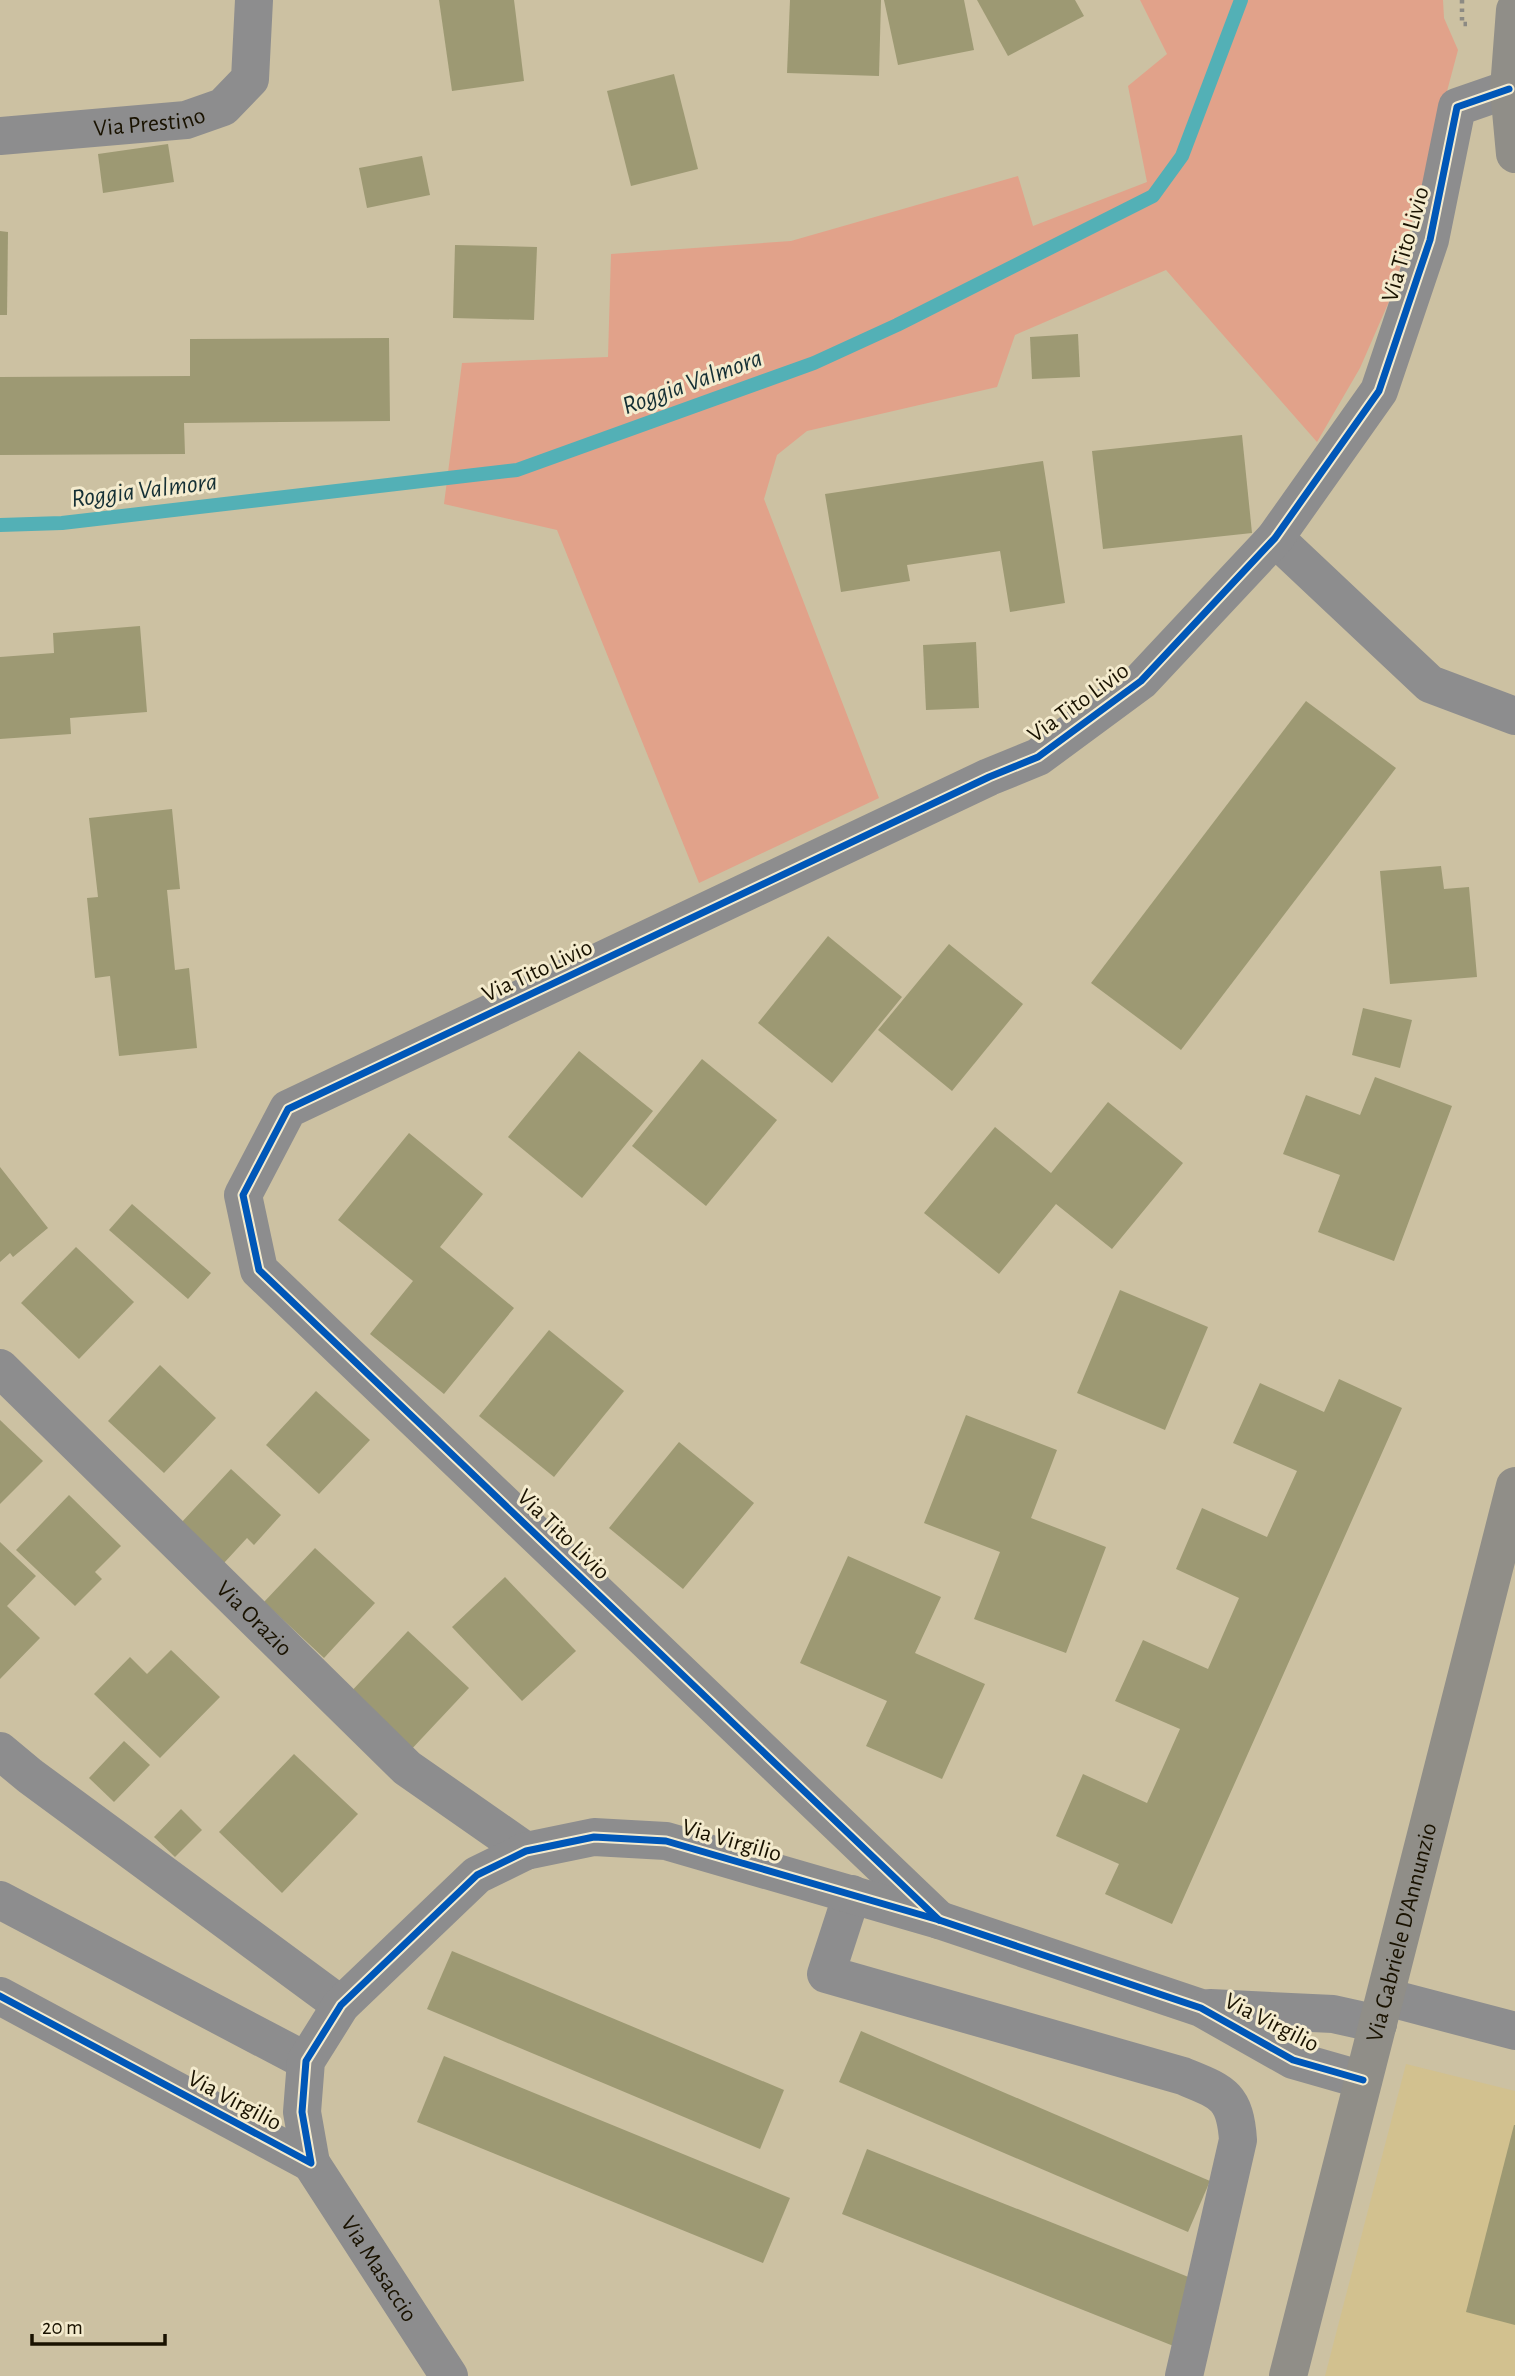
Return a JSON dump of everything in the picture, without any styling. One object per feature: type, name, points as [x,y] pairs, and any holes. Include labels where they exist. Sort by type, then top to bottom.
[{"type":"main road","points":[[1515,10],[1509,89],[1515,154]]},
{"type":"main road","name":"Via Gabriele D'Annunzio","points":[[1288,2376],[1515,1486]]},
{"type":"street","name":"Via Prestino","points":[[0,136],[186,120],[223,107],[250,79],[254,0]]},
{"type":"street","name":"Via Tito Livio","points":[[939,1920],[259,1270],[243,1195],[288,1109],[989,777],[1038,757],[1141,681],[1275,538],[1379,391],[1430,240],[1458,107],[1509,89]]},
{"type":"street","points":[[1275,538],[1430,684],[1515,716]]},
{"type":"street","name":"Via Orazio","points":[[0,1368],[407,1768],[526,1851]]},
{"type":"street","points":[[0,1751],[30,1776],[341,2005]]},
{"type":"street","name":"Via Virgilio","points":[[311,2163],[302,2112],[306,2061],[341,2005],[477,1875],[526,1851],[594,1837],[666,1841],[939,1920],[1201,2008],[1293,2060],[1363,2080]]},
{"type":"street","points":[[852,1894],[825,1974],[1183,2076],[1223,2092],[1236,2113],[1238,2140],[1184,2376]]},
{"type":"street","points":[[0,1900],[306,2061]]},
{"type":"street","name":"Via Virgilio","points":[[0,1996],[311,2163]]},
{"type":"street","name":"Via Virgilio","points":[[1201,2008],[1333,2014],[1382,2010],[1515,2031]]},
{"type":"street","name":"Via Masaccio","points":[[311,2163],[449,2376]]},
{"type":"shaded area","points":[[1140,0],[1443,0],[1444,18],[1458,50],[1394,290],[1360,368],[1317,442],[1166,270],[1015,335],[997,387],[807,431],[777,455],[764,499],[879,798],[699,883],[557,530],[444,504],[462,363],[608,357],[611,254],[791,241],[1018,176],[1033,226],[1147,182],[1128,86],[1167,54]]},
{"type":"shaded area","points":[[1406,2064],[1515,2091],[1515,2376],[1325,2376]]},
{"type":"building","points":[[439,0],[514,0],[524,81],[452,91]]},
{"type":"building","points":[[790,0],[881,0],[879,76],[787,73]]},
{"type":"building","points":[[884,0],[964,0],[974,50],[898,65]]},
{"type":"building","points":[[977,0],[1075,0],[1084,16],[1008,56]]},
{"type":"building","points":[[674,74],[698,169],[631,186],[607,91]]},
{"type":"building","points":[[168,144],[174,182],[103,193],[98,154]]},
{"type":"building","points":[[422,156],[430,195],[367,208],[359,168]]},
{"type":"building","points":[[0,231],[8,232],[7,315],[0,315]]},
{"type":"building","points":[[455,245],[537,247],[534,320],[453,318]]},
{"type":"building","points":[[1078,334],[1080,377],[1032,379],[1030,337]]},
{"type":"building","points":[[389,338],[390,421],[184,423],[185,454],[0,455],[0,377],[190,376],[190,339]]},
{"type":"building","points":[[1242,435],[1252,533],[1103,549],[1092,451]]},
{"type":"building","points":[[1043,461],[1065,603],[1010,612],[1000,551],[907,565],[910,581],[841,592],[825,494]]},
{"type":"building","points":[[140,626],[147,712],[70,718],[71,734],[0,739],[0,657],[54,653],[53,633]]},
{"type":"building","points":[[976,642],[979,708],[926,710],[923,645]]},
{"type":"building","points":[[1306,701],[1396,768],[1181,1050],[1091,983]]},
{"type":"building","points":[[172,809],[180,889],[167,890],[175,970],[189,968],[197,1048],[119,1056],[110,976],[95,978],[87,898],[98,897],[89,818]]},
{"type":"building","points":[[1441,866],[1444,889],[1469,887],[1477,977],[1390,984],[1380,871]]},
{"type":"building","points":[[828,936],[902,997],[832,1083],[758,1023]]},
{"type":"building","points":[[949,944],[1023,1004],[952,1091],[878,1030]]},
{"type":"building","points":[[1363,1008],[1412,1020],[1400,1068],[1352,1055]]},
{"type":"building","points":[[579,1051],[653,1111],[582,1198],[508,1137]]},
{"type":"building","points":[[702,1059],[777,1120],[706,1206],[632,1146]]},
{"type":"building","points":[[1375,1077],[1452,1106],[1394,1261],[1318,1232],[1340,1175],[1283,1154],[1306,1095],[1360,1115]]},
{"type":"building","points":[[1108,1102],[1183,1163],[1112,1249],[1056,1204],[999,1274],[924,1213],[995,1127],[1051,1173]]},
{"type":"building","points":[[409,1133],[483,1194],[440,1247],[514,1308],[444,1394],[370,1334],[413,1281],[338,1220]]},
{"type":"building","points":[[0,1167],[48,1228],[13,1257],[10,1253],[0,1262]]},
{"type":"building","points":[[132,1204],[211,1273],[188,1299],[109,1230]]},
{"type":"building","points":[[76,1247],[134,1302],[79,1359],[21,1303]]},
{"type":"building","points":[[1120,1290],[1208,1327],[1165,1430],[1077,1393]]},
{"type":"building","points":[[549,1330],[624,1391],[554,1477],[479,1416]]},
{"type":"building","points":[[160,1365],[216,1418],[164,1473],[108,1421]]},
{"type":"building","points":[[1339,1379],[1402,1408],[1172,1924],[1105,1894],[1119,1864],[1056,1836],[1083,1774],[1147,1803],[1180,1729],[1115,1701],[1143,1640],[1208,1669],[1239,1598],[1176,1569],[1202,1508],[1267,1537],[1297,1471],[1233,1443],[1260,1383],[1324,1412]]},
{"type":"building","points":[[316,1391],[370,1440],[319,1494],[266,1445]]},
{"type":"building","points":[[966,1415],[1057,1450],[1031,1518],[1106,1547],[1066,1653],[974,1619],[1000,1552],[924,1523]]},
{"type":"building","points":[[0,1420],[43,1461],[0,1504]]},
{"type":"building","points":[[679,1442],[754,1503],[683,1589],[609,1528]]},
{"type":"building","points":[[231,1469],[281,1515],[254,1545],[247,1538],[224,1563],[181,1523]]},
{"type":"building","points":[[69,1495],[121,1546],[95,1572],[102,1579],[75,1606],[16,1550]]},
{"type":"building","points":[[0,1542],[36,1576],[7,1606],[40,1638],[0,1679]]},
{"type":"building","points":[[315,1548],[375,1603],[324,1658],[264,1602]]},
{"type":"building","points":[[848,1556],[941,1597],[915,1653],[985,1684],[942,1779],[866,1746],[887,1701],[800,1663]]},
{"type":"building","points":[[505,1577],[576,1651],[522,1701],[452,1627]]},
{"type":"building","points":[[408,1631],[469,1688],[408,1753],[347,1696]]},
{"type":"building","points":[[171,1650],[220,1697],[160,1758],[94,1694],[130,1657],[147,1674]]},
{"type":"building","points":[[124,1741],[150,1765],[114,1802],[89,1778]]},
{"type":"building","points":[[294,1754],[358,1814],[282,1893],[219,1832]]},
{"type":"building","points":[[181,1809],[202,1830],[175,1857],[154,1837]]},
{"type":"building","points":[[452,1951],[784,2090],[760,2149],[427,2009]]},
{"type":"building","points":[[861,2031],[1210,2181],[1188,2232],[839,2082]]},
{"type":"building","points":[[444,2056],[790,2198],[763,2263],[417,2122]]},
{"type":"building","points":[[1515,2125],[1515,2325],[1466,2312]]},
{"type":"building","points":[[867,2149],[1201,2282],[1176,2347],[842,2214]]},
{"type":"waterway","name":"Roggia Valmora","points":[[0,525],[62,523],[517,470],[814,363],[897,325],[1153,196],[1182,156],[1241,0]]},
{"type":"cycle path","points":[[939,1920],[259,1270],[243,1195],[288,1109],[989,777],[1038,757],[1141,681],[1275,538],[1379,391],[1430,240],[1457,107],[1509,89]]},
{"type":"cycle path","points":[[0,1996],[311,2163],[302,2112],[306,2061],[341,2005],[477,1875],[526,1851],[594,1837],[666,1841],[939,1920],[1201,2008],[1293,2060],[1363,2080]]}]
